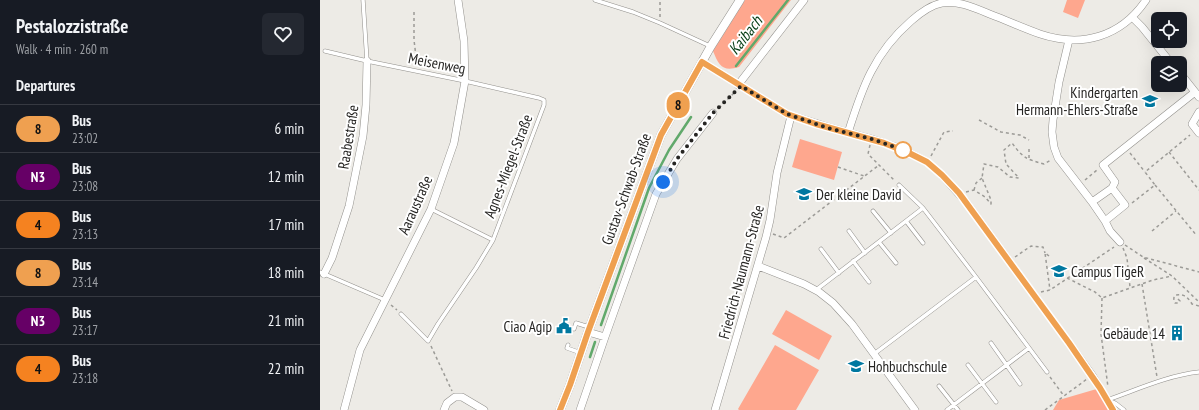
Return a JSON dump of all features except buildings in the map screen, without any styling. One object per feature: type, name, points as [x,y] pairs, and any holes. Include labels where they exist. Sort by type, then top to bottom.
[{"type":"street","name":"Aaraustraße","points":[[344,410],[360,350],[431,209],[454,143],[465,81],[464,41],[458,0]]},
{"type":"street","name":"Gustav-Schwab-Straße","points":[[560,410],[661,135],[711,46],[740,0]]},
{"type":"street","points":[[740,85],[804,0]]},
{"type":"street","points":[[848,133],[864,84],[883,51],[901,30],[918,15],[941,1],[971,7],[1041,34],[1069,40],[1083,40],[1108,34],[1120,27],[1132,18],[1146,0]]},
{"type":"street","points":[[1132,18],[1142,27],[1166,56]]},
{"type":"street","points":[[1069,40],[1052,120],[1052,141],[1058,157],[1092,202],[1110,231],[1120,242]]},
{"type":"street","name":"Raabestraße","points":[[322,273],[332,258],[349,206],[363,136],[366,105],[367,61]]},
{"type":"street","points":[[702,62],[777,109],[791,116],[902,149],[927,162],[959,193],[1092,375],[1113,410]]},
{"type":"street","points":[[1092,202],[1112,188],[1115,182],[1103,165],[1197,95],[1187,83]]},
{"type":"street","points":[[1198,131],[1192,124],[1199,112]]},
{"type":"street","name":"Gustav-Schwab-Straße","points":[[580,410],[656,194],[677,159],[713,113]]},
{"type":"street","name":"Friedrich-Naumann-Straße","points":[[715,410],[767,232],[772,210],[777,173],[791,116]]},
{"type":"street","points":[[1105,221],[1125,205],[1112,188]]},
{"type":"street","points":[[758,266],[797,280],[816,290],[844,313],[915,410]]},
{"type":"street","points":[[589,330],[605,337]]},
{"type":"street","points":[[444,410],[447,403],[455,397],[462,397],[484,410]]},
{"type":"lane","name":"Raabestraße","points":[[363,0],[367,61]]},
{"type":"lane","points":[[595,0],[660,22],[711,46]]},
{"type":"lane","name":"Meisenweg","points":[[325,50],[367,61],[465,81],[544,100]]},
{"type":"lane","name":"Agnes-Miegel-Straße","points":[[428,341],[493,240],[544,105],[544,100]]},
{"type":"lane","points":[[899,185],[922,208],[1047,372]]},
{"type":"lane","points":[[816,290],[922,208]]},
{"type":"lane","name":"Agnes-Miegel-Straße","points":[[431,209],[493,240]]},
{"type":"lane","points":[[873,211],[891,233]]},
{"type":"lane","points":[[906,221],[923,243]]},
{"type":"lane","points":[[849,231],[865,252]]},
{"type":"lane","points":[[879,242],[896,263]]},
{"type":"lane","points":[[821,249],[839,273]]},
{"type":"lane","points":[[854,261],[869,282]]},
{"type":"lane","points":[[322,273],[385,300]]},
{"type":"lane","points":[[874,354],[976,277]]},
{"type":"lane","points":[[401,314],[428,341]]},
{"type":"lane","points":[[574,329],[576,323],[589,330]]},
{"type":"lane","points":[[991,343],[1020,384]]},
{"type":"lane","points":[[568,345],[567,348],[581,353]]},
{"type":"lane","points":[[947,410],[1029,348]]},
{"type":"lane","points":[[968,365],[996,402]]},
{"type":"lane","points":[[1108,400],[1134,389],[1199,372]]},
{"type":"lane","points":[[939,386],[958,410]]},
{"type":"lane","points":[[1108,400],[1124,410]]},
{"type":"path","points":[[660,0],[660,22]]},
{"type":"path","points":[[414,12],[414,40],[417,71]]},
{"type":"path","points":[[713,113],[740,85]]},
{"type":"path","points":[[979,120],[1001,132],[1020,134],[1029,140]]},
{"type":"path","points":[[927,162],[944,132],[953,131]]},
{"type":"path","points":[[1145,172],[1198,131]]},
{"type":"path","points":[[872,139],[868,154],[899,185]]},
{"type":"path","points":[[959,193],[974,190],[985,197],[991,204],[991,200],[982,178],[984,164],[998,167],[1010,177],[1020,178],[1006,164],[1004,150],[1012,143],[1020,154],[1029,160],[1044,164],[1058,157]]},
{"type":"path","points":[[1126,148],[1196,236]]},
{"type":"path","points":[[1029,149],[1029,160]]},
{"type":"path","points":[[1169,152],[1199,190]]},
{"type":"path","points":[[767,232],[784,238],[878,165]]},
{"type":"path","points":[[1079,185],[1103,165]]},
{"type":"path","points":[[838,167],[864,176]]},
{"type":"path","points":[[974,190],[976,183],[982,178]]},
{"type":"path","points":[[1125,205],[1128,206],[1155,185]]},
{"type":"path","points":[[1152,231],[1176,211]]},
{"type":"path","points":[[1120,242],[1172,276],[1199,302]]},
{"type":"path","points":[[1034,296],[1043,291],[1050,290],[1120,242]]},
{"type":"path","points":[[1120,242],[1127,258],[1130,287]]},
{"type":"path","points":[[1009,261],[1031,246],[1043,247],[1049,256]]},
{"type":"path","points":[[1045,252],[1050,290]]},
{"type":"path","points":[[1143,256],[1199,272]]},
{"type":"path","points":[[1102,298],[1130,287],[1172,276]]},
{"type":"path","points":[[1067,278],[1095,292],[1102,298]]},
{"type":"path","points":[[1142,284],[1158,382]]},
{"type":"path","points":[[1178,299],[1180,301],[1176,303],[1174,301],[1175,295],[1181,294],[1188,297],[1192,304],[1199,306]]},
{"type":"path","points":[[1102,298],[1101,334],[1108,400]]},
{"type":"path","points":[[385,300],[401,314]]},
{"type":"path","points":[[428,341],[455,397]]},
{"type":"path","points":[[1047,372],[1064,396]]},
{"type":"path","points":[[1045,410],[1092,375]]},
{"type":"shaded area","points":[[745,0],[791,0],[739,67],[729,69],[725,68],[717,61],[713,51]]},
{"type":"shaded area","points":[[1067,0],[1085,0],[1078,18],[1063,12]]},
{"type":"shaded area","points":[[800,139],[842,152],[834,180],[792,167]]},
{"type":"shaded area","points":[[786,310],[832,336],[819,360],[772,334]]},
{"type":"shaded area","points":[[775,345],[819,370],[796,410],[739,410],[738,409]]},
{"type":"shaded area","points":[[1100,388],[1113,410],[1053,410],[1059,400]]},
{"type":"waterway","name":"Kaibach","points":[[736,66],[788,0]]},
{"type":"waterway","name":"Kaibach","points":[[601,325],[649,188],[669,150],[691,117]]},
{"type":"waterway","name":"Kaibach","points":[[590,357],[595,342]]},
{"type":"bus line","name":"8","points":[[560,410],[661,135],[702,62],[787,114],[828,128],[872,139],[902,149],[927,162],[950,182],[959,193],[1069,343],[1100,388],[1113,410]]},
{"type":"place","name":"Kindergarten Hermann-Ehlers-Straße","points":[[1150,101]]},
{"type":"place","name":"Der kleine David","points":[[804,194]]},
{"type":"place","name":"Campus TigeR","points":[[1059,271]]},
{"type":"place","name":"Ciao Agip","points":[[564,326]]},
{"type":"place","name":"Gebäude 14","points":[[1177,333]]},
{"type":"place","name":"Hohbuchschule","points":[[856,366]]},
{"type":"route","points":[[663,182],[677,159],[713,113],[741,86],[787,114],[828,128],[872,139],[903,150]]}]
